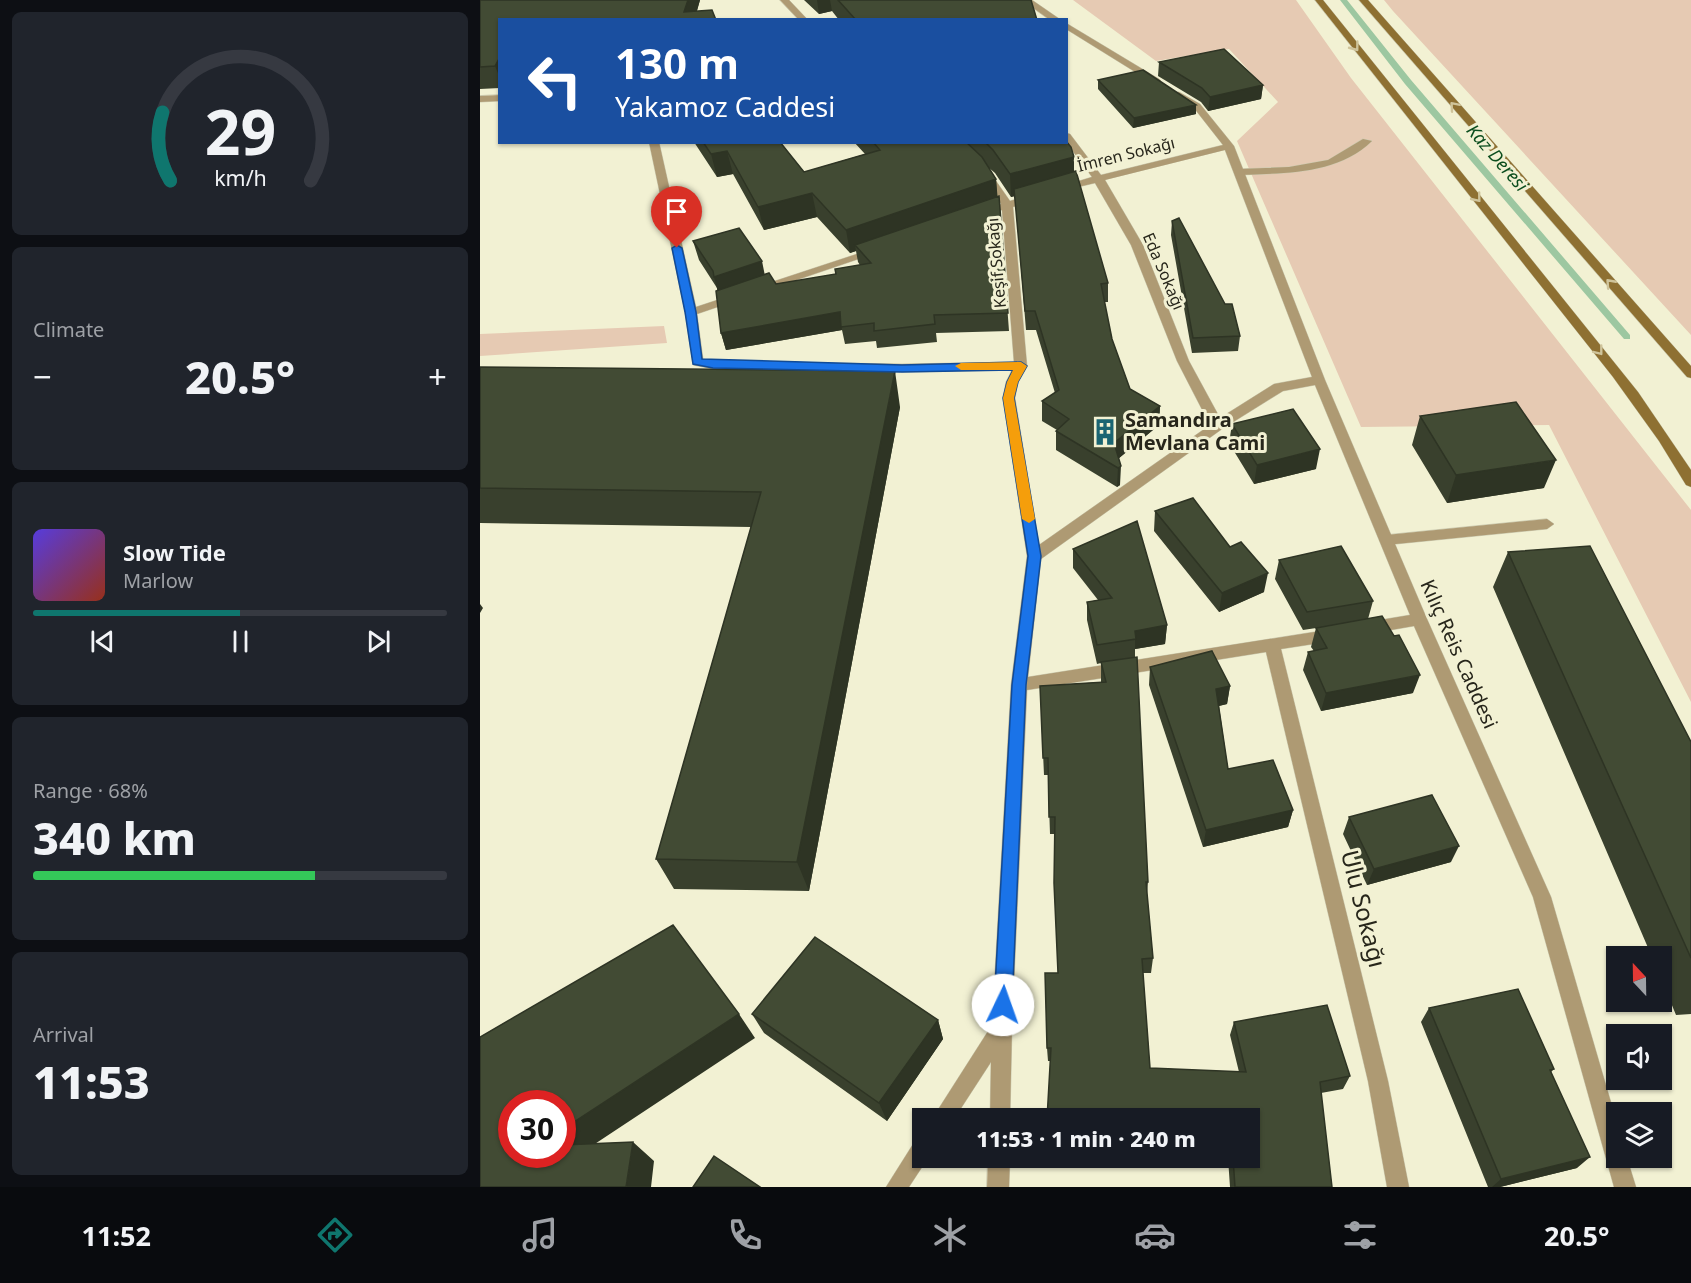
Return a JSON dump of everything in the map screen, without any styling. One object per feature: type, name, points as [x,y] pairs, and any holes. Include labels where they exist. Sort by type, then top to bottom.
[{"type":"main road","points":[[1319,0],[1386,87],[1494,218],[1634,395],[1679,460],[1691,482]]},
{"type":"main road","points":[[1363,0],[1691,374]]},
{"type":"street","points":[[784,0],[802,18]]},
{"type":"street","points":[[1026,0],[1054,18]]},
{"type":"street","name":"Kılıç Reis Caddesi","points":[[1068,27],[1197,106],[1229,146],[1319,380],[1419,619],[1542,897],[1625,1187]]},
{"type":"street","points":[[480,99],[498,98]]},
{"type":"street","name":"Eda Sokağı","points":[[1068,139],[1098,178],[1137,245],[1183,361],[1217,426]]},
{"type":"street","points":[[1239,172],[1289,170],[1331,163],[1367,141]]},
{"type":"street","points":[[654,144],[691,312],[697,362],[713,365],[902,368],[1021,366]]},
{"type":"street","name":"İmren Sokağı","points":[[974,216],[1007,204],[1098,178],[1229,146]]},
{"type":"street","name":"Keşif Sokağı","points":[[973,161],[989,177],[1007,204],[1021,366]]},
{"type":"street","points":[[691,312],[884,248]]},
{"type":"street","points":[[1000,1108],[1002,1027],[1019,685],[1034,556],[1009,398],[1012,382],[1021,366]]},
{"type":"street","points":[[1034,556],[1217,426],[1280,387],[1319,380]]},
{"type":"street","points":[[1386,540],[1547,524]]},
{"type":"street","points":[[1019,685],[1419,619]]},
{"type":"street","name":"Ulu Sokağı","points":[[1272,645],[1378,1081],[1398,1187]]},
{"type":"street","points":[[949,1108],[1002,1027]]},
{"type":"street","points":[[897,1187],[912,1164]]},
{"type":"street","points":[[998,1187],[999,1168]]},
{"type":"shaded area","points":[[1073,0],[1296,0],[1351,78],[1691,510],[1691,702],[1549,425],[1361,427],[1237,141],[1278,102],[1229,49],[1156,61]]},
{"type":"shaded area","points":[[1384,0],[1691,0],[1691,335],[1393,11]]},
{"type":"shaded area","points":[[664,326],[667,343],[480,356],[480,334]]},
{"type":"building","points":[[480,0],[688,0],[684,12],[712,10],[715,18],[498,18],[498,61],[495,66],[480,67]]},
{"type":"building","points":[[838,0],[1031,0],[1036,18],[854,18]]},
{"type":"building","points":[[1224,49],[1263,85],[1210,97],[1202,88],[1159,62]]},
{"type":"building","points":[[1143,70],[1196,105],[1134,118],[1098,80]]},
{"type":"building","points":[[1068,143],[1074,157],[1010,174],[987,144]]},
{"type":"building","points":[[704,144],[782,144],[804,172],[880,150],[875,144],[968,144],[982,157],[996,179],[846,230],[812,193],[758,207],[727,151],[711,154]]},
{"type":"building","points":[[1076,171],[1108,283],[1101,284],[1112,339],[1130,389],[1160,406],[1114,443],[1121,466],[1118,468],[1056,431],[1069,419],[1042,401],[1059,390],[1035,311],[1025,311],[1014,189]]},
{"type":"building","points":[[999,196],[1008,313],[934,315],[935,324],[874,331],[874,323],[841,327],[840,312],[721,333],[716,291],[769,273],[776,284],[836,274],[835,269],[871,263],[855,245]]},
{"type":"building","points":[[1179,218],[1225,304],[1232,304],[1240,336],[1193,338],[1172,221]]},
{"type":"building","points":[[739,228],[762,261],[714,277],[713,271],[693,241]]},
{"type":"building","points":[[480,367],[895,371],[797,862],[656,859],[761,492],[480,488]]},
{"type":"building","points":[[1516,402],[1556,460],[1456,475],[1420,416]]},
{"type":"building","points":[[1293,409],[1320,449],[1257,465],[1232,424]]},
{"type":"building","points":[[1193,498],[1230,547],[1241,542],[1268,573],[1222,593],[1155,511]]},
{"type":"building","points":[[1137,521],[1167,625],[1135,631],[1136,639],[1097,645],[1087,602],[1112,598],[1073,549]]},
{"type":"building","points":[[1341,546],[1373,601],[1307,612],[1279,560]]},
{"type":"building","points":[[1590,546],[1691,742],[1691,958],[1508,552]]},
{"type":"building","points":[[1382,616],[1394,636],[1399,635],[1420,675],[1326,693],[1308,652],[1327,648],[1316,628]]},
{"type":"building","points":[[1212,651],[1230,686],[1216,689],[1228,769],[1273,760],[1293,810],[1206,830],[1150,667]]},
{"type":"building","points":[[1137,657],[1148,882],[1146,882],[1153,958],[1142,959],[1150,1068],[1246,1072],[1234,1022],[1327,1005],[1350,1076],[1320,1082],[1332,1187],[1235,1187],[1234,1168],[1260,1168],[1260,1108],[1048,1108],[1051,1048],[1047,1048],[1045,973],[1058,973],[1054,883],[1055,817],[1049,817],[1048,758],[1043,758],[1040,686],[1106,682],[1101,662]]},
{"type":"building","points":[[1432,795],[1459,846],[1374,869],[1349,817]]},
{"type":"building","points":[[673,925],[739,1014],[576,1121],[576,1090],[498,1090],[498,1168],[576,1168],[576,1144],[633,1142],[626,1187],[480,1187],[480,1037]]},
{"type":"building","points":[[815,937],[938,1020],[879,1103],[752,1014]]},
{"type":"building","points":[[1518,989],[1554,1069],[1550,1070],[1590,1157],[1501,1179],[1429,1008]]},
{"type":"building","points":[[714,1156],[760,1187],[693,1187]]},
{"type":"waterway","name":"Kaz Deresi","points":[[1343,0],[1408,82],[1627,337]]},
{"type":"slow traffic","points":[[961,366],[1021,366],[1012,382],[1009,398],[1029,519]]},
{"type":"place","name":"Samandıra Mevlana Cami","points":[[1105,432]]},
{"type":"route","points":[[677,248],[691,312],[693,345],[697,362],[713,365],[902,368],[1021,366],[1012,382],[1009,398],[1034,556],[1019,685],[1003,1005]]}]
